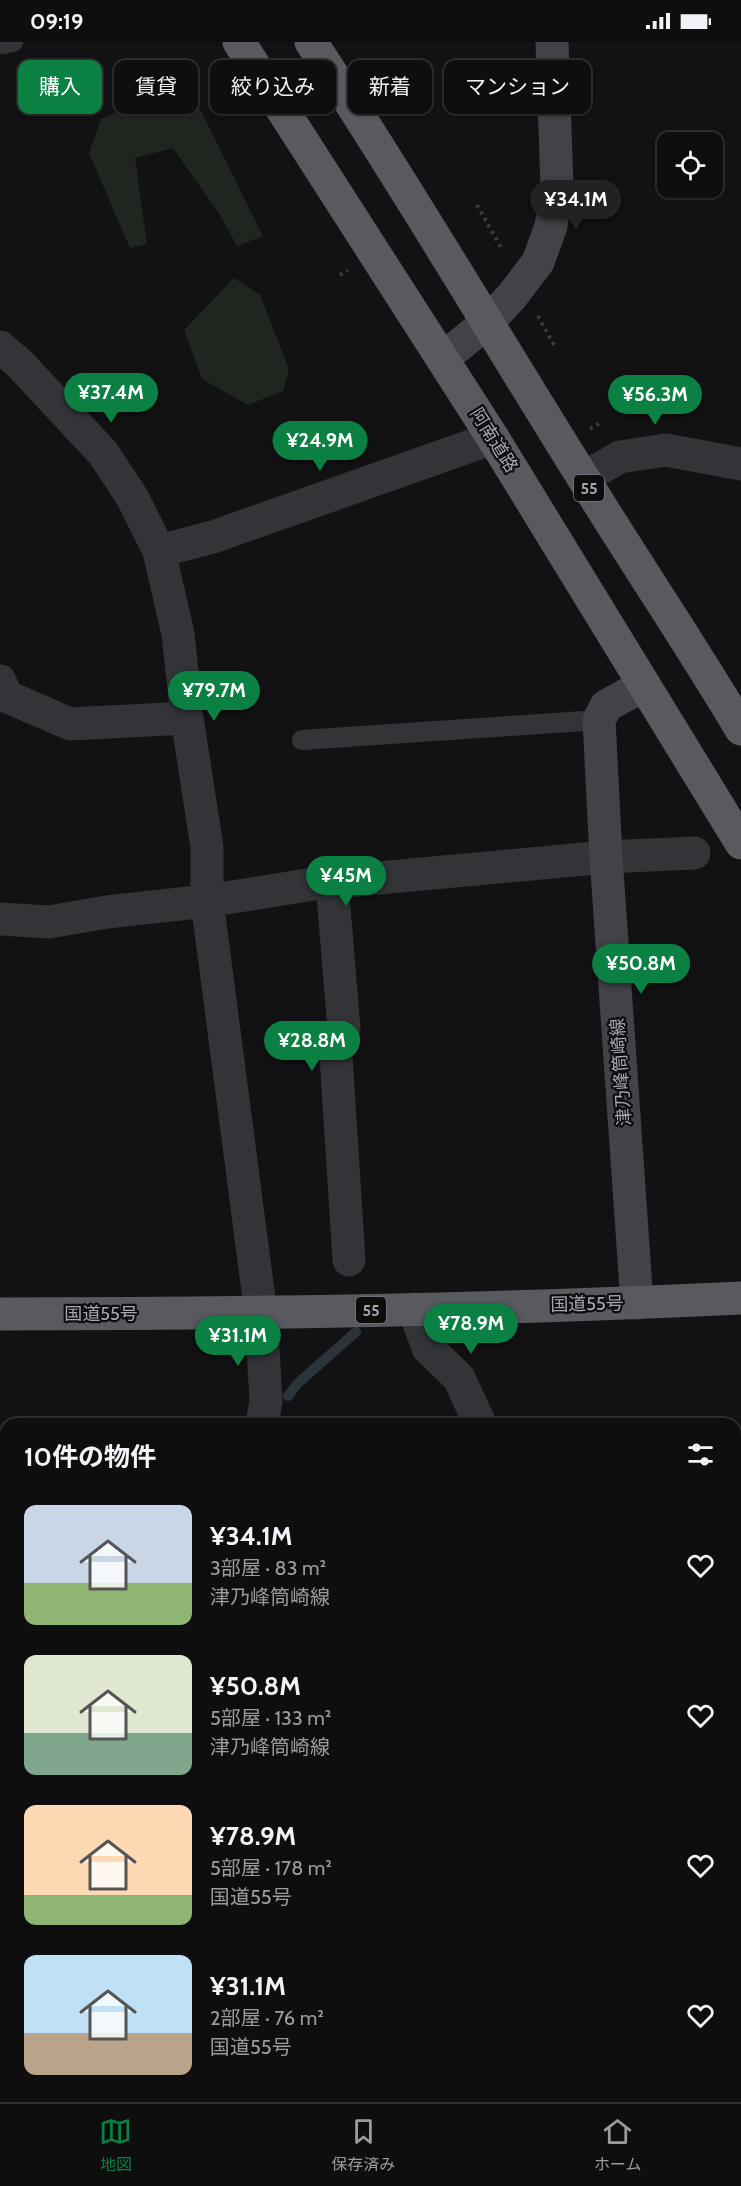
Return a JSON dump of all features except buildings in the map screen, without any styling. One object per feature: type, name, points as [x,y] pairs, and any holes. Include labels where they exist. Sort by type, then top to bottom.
[{"type":"highway","name":"阿南道路","points":[[239,42],[443,358],[741,843]]},
{"type":"highway","name":"55","points":[[311,42],[488,322],[582,478],[695,652],[741,729]]},
{"type":"highway","name":"国道55号","points":[[0,1314],[261,1314],[741,1298]]},
{"type":"main road","points":[[443,358],[488,322],[513,296],[538,262],[551,226],[557,187],[552,42]]},
{"type":"main road","points":[[599,720],[606,706],[644,685]]},
{"type":"main road","name":"津乃峰筒崎線","points":[[599,720],[606,857],[637,1303]]},
{"type":"street","points":[[0,347],[19,363],[103,453],[132,496],[159,551],[178,634],[187,718],[207,847],[207,901],[261,1314],[266,1401],[263,1418]]},
{"type":"street","points":[[159,551],[213,537],[493,438]]},
{"type":"street","points":[[582,478],[620,457],[666,450],[741,464]]},
{"type":"street","points":[[0,681],[6,696],[70,724],[187,718]]},
{"type":"street","points":[[0,919],[49,922],[107,912],[207,901],[332,883],[606,857],[694,853]]},
{"type":"street","points":[[332,883],[344,1029],[335,1041],[349,1260]]},
{"type":"street","points":[[414,1308],[428,1348],[459,1378],[477,1418]]},
{"type":"lane","points":[[302,740],[599,720]]},
{"type":"shaded area","points":[[198,105],[263,236],[237,246],[220,215],[173,148],[135,158],[147,244],[130,248],[89,153],[101,119],[114,113],[198,114]]},
{"type":"shaded area","points":[[234,278],[260,295],[289,369],[283,391],[248,405],[202,379],[184,330]]},
{"type":"waterway","points":[[288,1396],[297,1384],[356,1332]]}]
